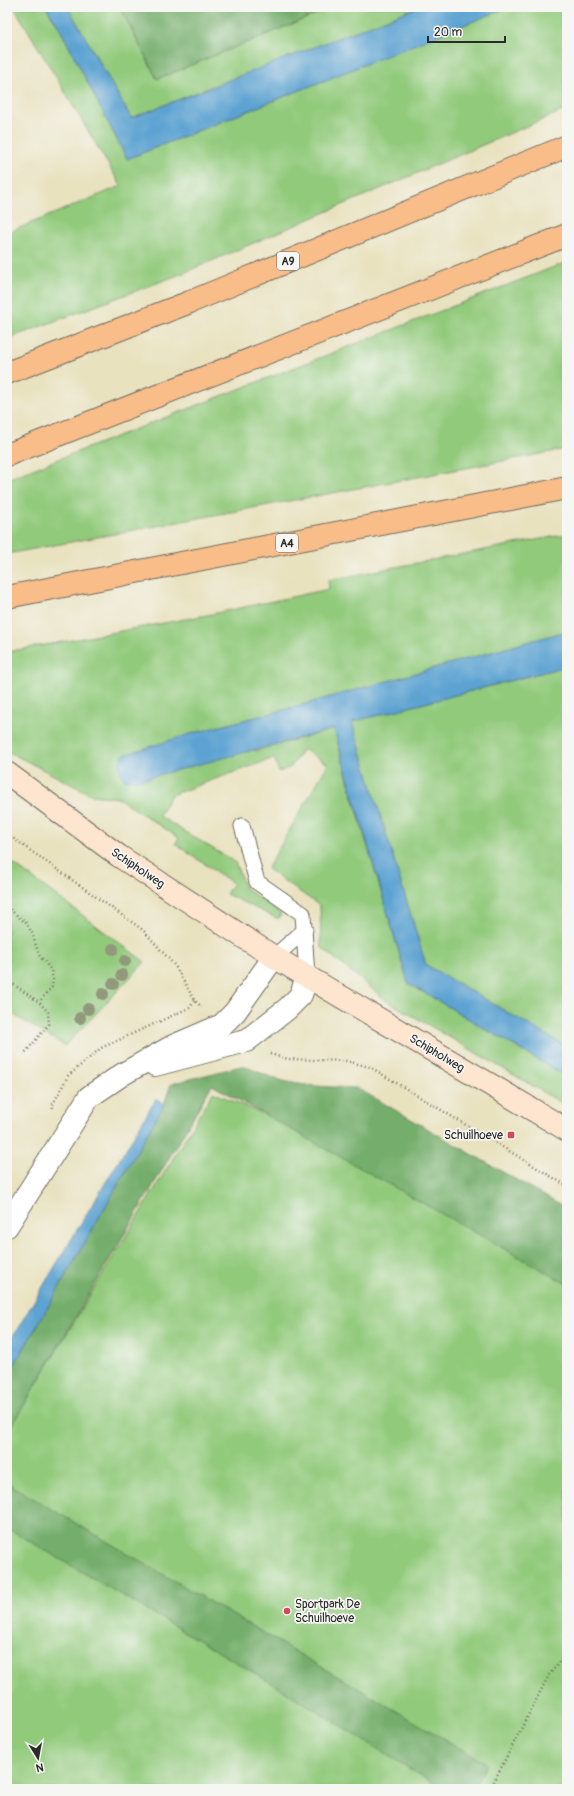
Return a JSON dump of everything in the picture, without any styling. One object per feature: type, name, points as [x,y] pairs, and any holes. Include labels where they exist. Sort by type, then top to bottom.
[{"type":"highway","name":"A9","points":[[7,373],[190,302],[567,146]]},
{"type":"highway","points":[[7,455],[567,235]]},
{"type":"highway","name":"A4","points":[[7,597],[567,488]]},
{"type":"main road","name":"Schipholweg","points":[[7,773],[119,856],[274,957],[567,1130]]},
{"type":"street","points":[[7,1226],[89,1098],[123,1074],[173,1046],[222,1025],[236,1012],[274,957]]},
{"type":"street","points":[[123,1074],[246,1041],[287,1009],[301,995],[307,976]]},
{"type":"lane","points":[[242,826],[256,882],[303,914],[307,976]]},
{"type":"lane","points":[[274,957],[304,930]]},
{"type":"path","points":[[7,907],[27,924],[40,954],[51,970],[53,979],[52,988],[39,1002]]},
{"type":"path","points":[[7,980],[39,1002],[48,1012],[49,1024],[24,1054]]},
{"type":"path","points":[[490,1789],[549,1675],[567,1653]]},
{"type":"green space","points":[[14,7],[46,7],[59,27],[127,159],[509,7],[567,7],[567,109],[181,274],[7,339],[7,233],[121,186]]},
{"type":"green space","points":[[68,7],[120,7],[157,79],[334,7],[418,7],[131,118]]},
{"type":"green space","points":[[120,7],[334,7],[157,79]]},
{"type":"green space","points":[[567,262],[567,449],[7,554],[7,479]]},
{"type":"green space","points":[[567,534],[567,631],[287,709],[190,734],[256,751],[334,729],[408,983],[567,1077],[567,1106],[384,999],[321,947],[320,906],[267,869],[328,764],[303,749],[291,767],[279,772],[274,758],[171,795],[159,816],[235,862],[245,888],[281,914],[278,919],[226,894],[233,883],[175,844],[179,838],[118,798],[92,795],[7,751],[7,652],[207,615],[329,589],[328,580]]},
{"type":"green space","points":[[567,666],[567,1047],[426,965],[352,722]]},
{"type":"green space","points":[[7,859],[145,962],[65,1046],[7,1011]]},
{"type":"green space","points":[[241,1066],[282,1081],[297,1084],[357,1088],[567,1209],[567,1284],[212,1085],[7,1434],[7,1377],[164,1104],[171,1084]]},
{"type":"green space","name":"Sportpark De Schuilhoeve","points":[[213,1092],[567,1249],[567,1789],[7,1789],[7,1433]]},
{"type":"green space","points":[[7,1483],[487,1764],[473,1789],[442,1789],[285,1691],[7,1528]]},
{"type":"water","points":[[46,7],[68,7],[131,118],[418,7],[509,7],[127,159],[59,27]]},
{"type":"water","points":[[567,631],[567,666],[352,722],[426,965],[567,1047],[567,1077],[408,983],[334,729],[136,781],[123,779],[119,765],[123,755],[190,734],[287,709]]},
{"type":"water","points":[[156,1099],[164,1104],[7,1377],[7,1346]]},
{"type":"place","name":"Schuilhoeve","points":[[511,1135]]},
{"type":"place","name":"Sportpark De Schuilhoeve","points":[[287,1611]]}]
